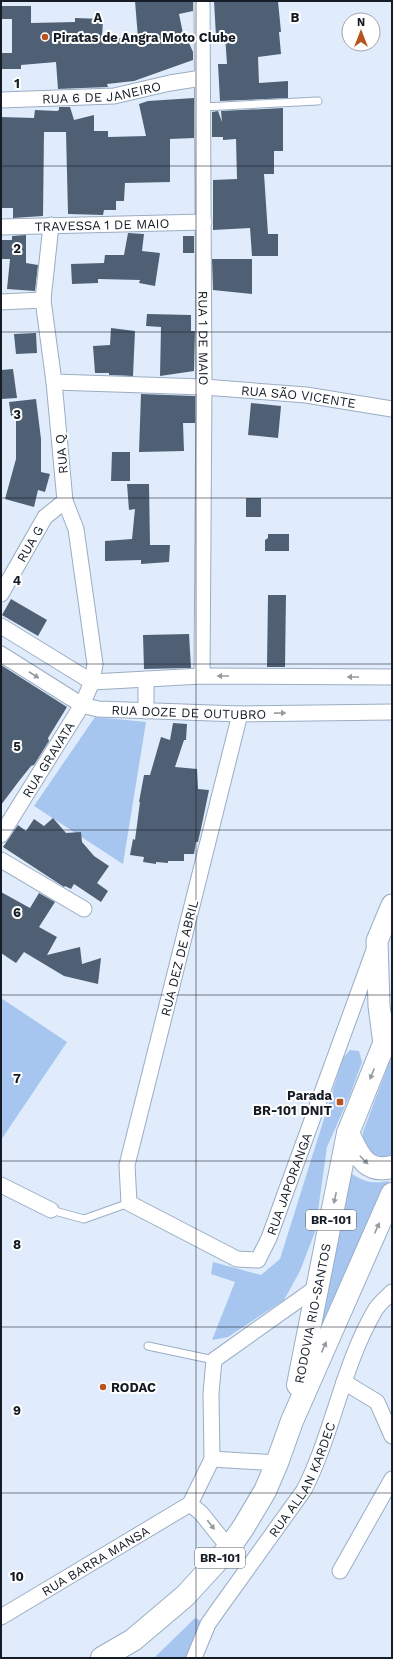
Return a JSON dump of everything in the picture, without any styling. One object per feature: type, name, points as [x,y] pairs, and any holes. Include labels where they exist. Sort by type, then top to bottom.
[{"type":"highway","name":"RODOVIA RIO-SANTOS","points":[[292,1421],[348,1133],[388,1034]]},
{"type":"highway","points":[[348,1133],[358,1154],[366,1164],[383,1169],[392,1167]]},
{"type":"highway","name":"RODOVIA RIO-SANTOS","points":[[102,1658],[133,1640],[185,1596],[229,1548],[244,1528],[265,1491],[292,1421],[392,1194]]},
{"type":"main road","name":"RUA JAPORANGA","points":[[377,941],[392,905]]},
{"type":"main road","points":[[377,941],[379,1006],[388,1034]]},
{"type":"street","name":"RUA 1 DE MAIO","points":[[202,1],[204,222],[202,676]]},
{"type":"street","name":"RUA 6 DE JANEIRO","points":[[1,100],[114,96],[170,83],[202,78]]},
{"type":"street","name":"TRAVESSA 1 DE MAIO","points":[[1,226],[204,222]]},
{"type":"street","name":"RUA Q","points":[[51,225],[43,300],[54,382],[65,501],[76,529],[94,664],[92,682]]},
{"type":"street","points":[[1,302],[43,300]]},
{"type":"street","name":"RUA SÃO VICENTE","points":[[54,382],[204,387],[306,395],[392,409]]},
{"type":"street","name":"RUA G","points":[[1,594],[45,517],[65,501]]},
{"type":"street","points":[[1,626],[92,682],[202,676],[392,677]]},
{"type":"street","name":"RUA DOZE DE OUTUBRO","points":[[1,654],[82,705],[98,709],[240,714],[392,712]]},
{"type":"street","points":[[146,679],[146,711]]},
{"type":"street","name":"RUA GRAVATA","points":[[1,835],[82,705],[92,682]]},
{"type":"street","name":"RUA DEZ DE ABRIL","points":[[129,1203],[128,1165],[240,714]]},
{"type":"street","points":[[1,860],[84,909]]},
{"type":"street","name":"RUA JAPORANGA","points":[[129,1203],[237,1259],[258,1260],[269,1238],[377,941]]},
{"type":"street","points":[[1,1185],[51,1210]]},
{"type":"street","points":[[229,1548],[201,1513],[190,1504],[212,1459],[211,1393],[214,1360],[317,1287]]},
{"type":"street","name":"RUA ALLAN KARDEC","points":[[194,1658],[208,1624],[304,1490],[312,1474],[350,1361],[374,1311],[392,1292]]},
{"type":"street","points":[[344,1382],[377,1402],[392,1436]]},
{"type":"street","points":[[212,1459],[277,1463]]},
{"type":"street","points":[[340,1570],[392,1479]]},
{"type":"street","name":"RUA BARRA MANSA","points":[[1,1617],[190,1504]]},
{"type":"lane","points":[[203,107],[318,101]]},
{"type":"lane","points":[[51,1210],[84,1219],[129,1203]]},
{"type":"lane","points":[[148,1346],[214,1360]]},
{"type":"shaded area","points":[[95,717],[146,722],[123,864],[34,806]]},
{"type":"shaded area","points":[[1,998],[67,1042],[1,1140]]},
{"type":"shaded area","points":[[350,1050],[359,1051],[362,1062],[350,1095],[327,1147],[315,1232],[300,1271],[284,1300],[228,1337],[212,1340],[235,1282],[211,1274],[213,1262],[261,1275],[280,1259],[343,1058]]},
{"type":"shaded area","points":[[392,1055],[392,1155],[379,1158],[375,1157],[361,1147],[363,1132]]},
{"type":"shaded area","points":[[349,1172],[359,1178],[372,1182],[389,1181],[320,1329]]},
{"type":"shaded area","points":[[195,1618],[205,1623],[194,1658],[154,1658]]},
{"type":"building","points":[[135,1],[193,1],[193,11],[179,14],[185,43],[189,43],[193,52],[193,60],[134,81],[107,84],[108,87],[58,89],[56,62],[21,65],[21,69],[1,69],[1,53],[12,53],[12,19],[1,19],[1,6],[31,6],[31,23],[75,22],[75,18],[103,19],[102,38],[138,38]]},
{"type":"building","points":[[214,1],[278,1],[281,32],[279,32],[281,54],[258,57],[259,83],[288,81],[288,98],[220,101],[218,64],[227,64],[225,35],[216,36]]},
{"type":"building","points":[[194,98],[194,138],[170,139],[170,182],[125,183],[124,201],[116,201],[116,210],[104,210],[103,215],[68,214],[66,132],[44,132],[43,216],[13,218],[13,208],[1,208],[1,117],[34,118],[35,110],[57,111],[59,110],[59,107],[70,107],[74,120],[94,115],[94,131],[108,131],[108,137],[146,136],[139,104],[148,101]]},
{"type":"building","points":[[283,108],[283,151],[274,151],[274,174],[264,174],[268,234],[278,234],[278,256],[252,256],[250,228],[213,230],[213,180],[237,179],[236,139],[223,140],[223,137],[212,137],[212,112],[218,111],[222,122],[221,111]]},
{"type":"building","points":[[128,233],[144,234],[142,251],[160,253],[155,286],[139,283],[140,280],[98,279],[98,283],[72,284],[71,264],[104,263],[105,255],[124,255]]},
{"type":"building","points":[[26,235],[26,263],[38,265],[35,291],[7,289],[10,259],[1,259],[1,240],[12,240],[12,236]]},
{"type":"building","points":[[183,236],[194,236],[194,253],[183,253]]},
{"type":"building","points":[[212,259],[252,259],[252,294],[213,290]]},
{"type":"building","points":[[147,314],[191,315],[191,331],[195,331],[194,371],[160,376],[161,327],[146,326]]},
{"type":"building","points":[[111,328],[135,331],[133,376],[95,373],[93,346],[110,345]]},
{"type":"building","points":[[36,333],[37,353],[16,354],[14,334]]},
{"type":"building","points":[[13,369],[17,398],[1,399],[1,370]]},
{"type":"building","points":[[141,394],[195,396],[195,423],[183,423],[184,451],[139,452]]},
{"type":"building","points":[[36,399],[41,439],[41,472],[50,474],[45,492],[38,490],[34,507],[5,499],[16,459],[16,415],[11,416],[9,402]]},
{"type":"building","points":[[251,403],[281,406],[278,438],[248,435]]},
{"type":"building","points":[[112,452],[130,452],[130,481],[111,481]]},
{"type":"building","points":[[127,484],[149,484],[150,545],[170,545],[169,562],[141,564],[141,560],[105,561],[105,541],[132,539],[135,509],[129,510]]},
{"type":"building","points":[[246,498],[261,498],[261,517],[246,517]]},
{"type":"building","points":[[268,534],[289,534],[289,551],[265,551],[265,540],[268,538]]},
{"type":"building","points":[[268,595],[286,595],[285,667],[267,667]]},
{"type":"building","points":[[11,599],[47,620],[38,636],[2,615]]},
{"type":"building","points":[[189,634],[191,668],[144,669],[143,635]]},
{"type":"building","points":[[1,665],[67,707],[34,765],[31,766],[1,805]]},
{"type":"building","points":[[173,723],[187,724],[186,740],[184,740],[175,767],[197,769],[198,789],[209,790],[202,824],[194,854],[184,854],[184,861],[168,861],[168,863],[156,862],[156,864],[143,862],[144,857],[130,855],[133,839],[135,840],[139,802],[144,775],[150,775],[161,737],[170,740]]},
{"type":"building","points":[[53,818],[66,833],[81,832],[82,842],[94,856],[109,866],[97,883],[108,891],[101,902],[74,884],[71,889],[65,886],[64,887],[3,847],[18,825],[26,831],[34,819],[44,826]]},
{"type":"building","points":[[1,892],[30,908],[39,893],[55,902],[39,927],[57,937],[47,955],[80,947],[82,964],[101,958],[98,984],[64,976],[24,952],[16,963],[1,953]]},
{"type":"place","name":"Piratas de Angra Moto Clube","points":[[45,37]]},
{"type":"place","name":"Parada BR-101 DNIT","points":[[340,1102]]},
{"type":"place","name":"RODAC","points":[[103,1387]]}]
